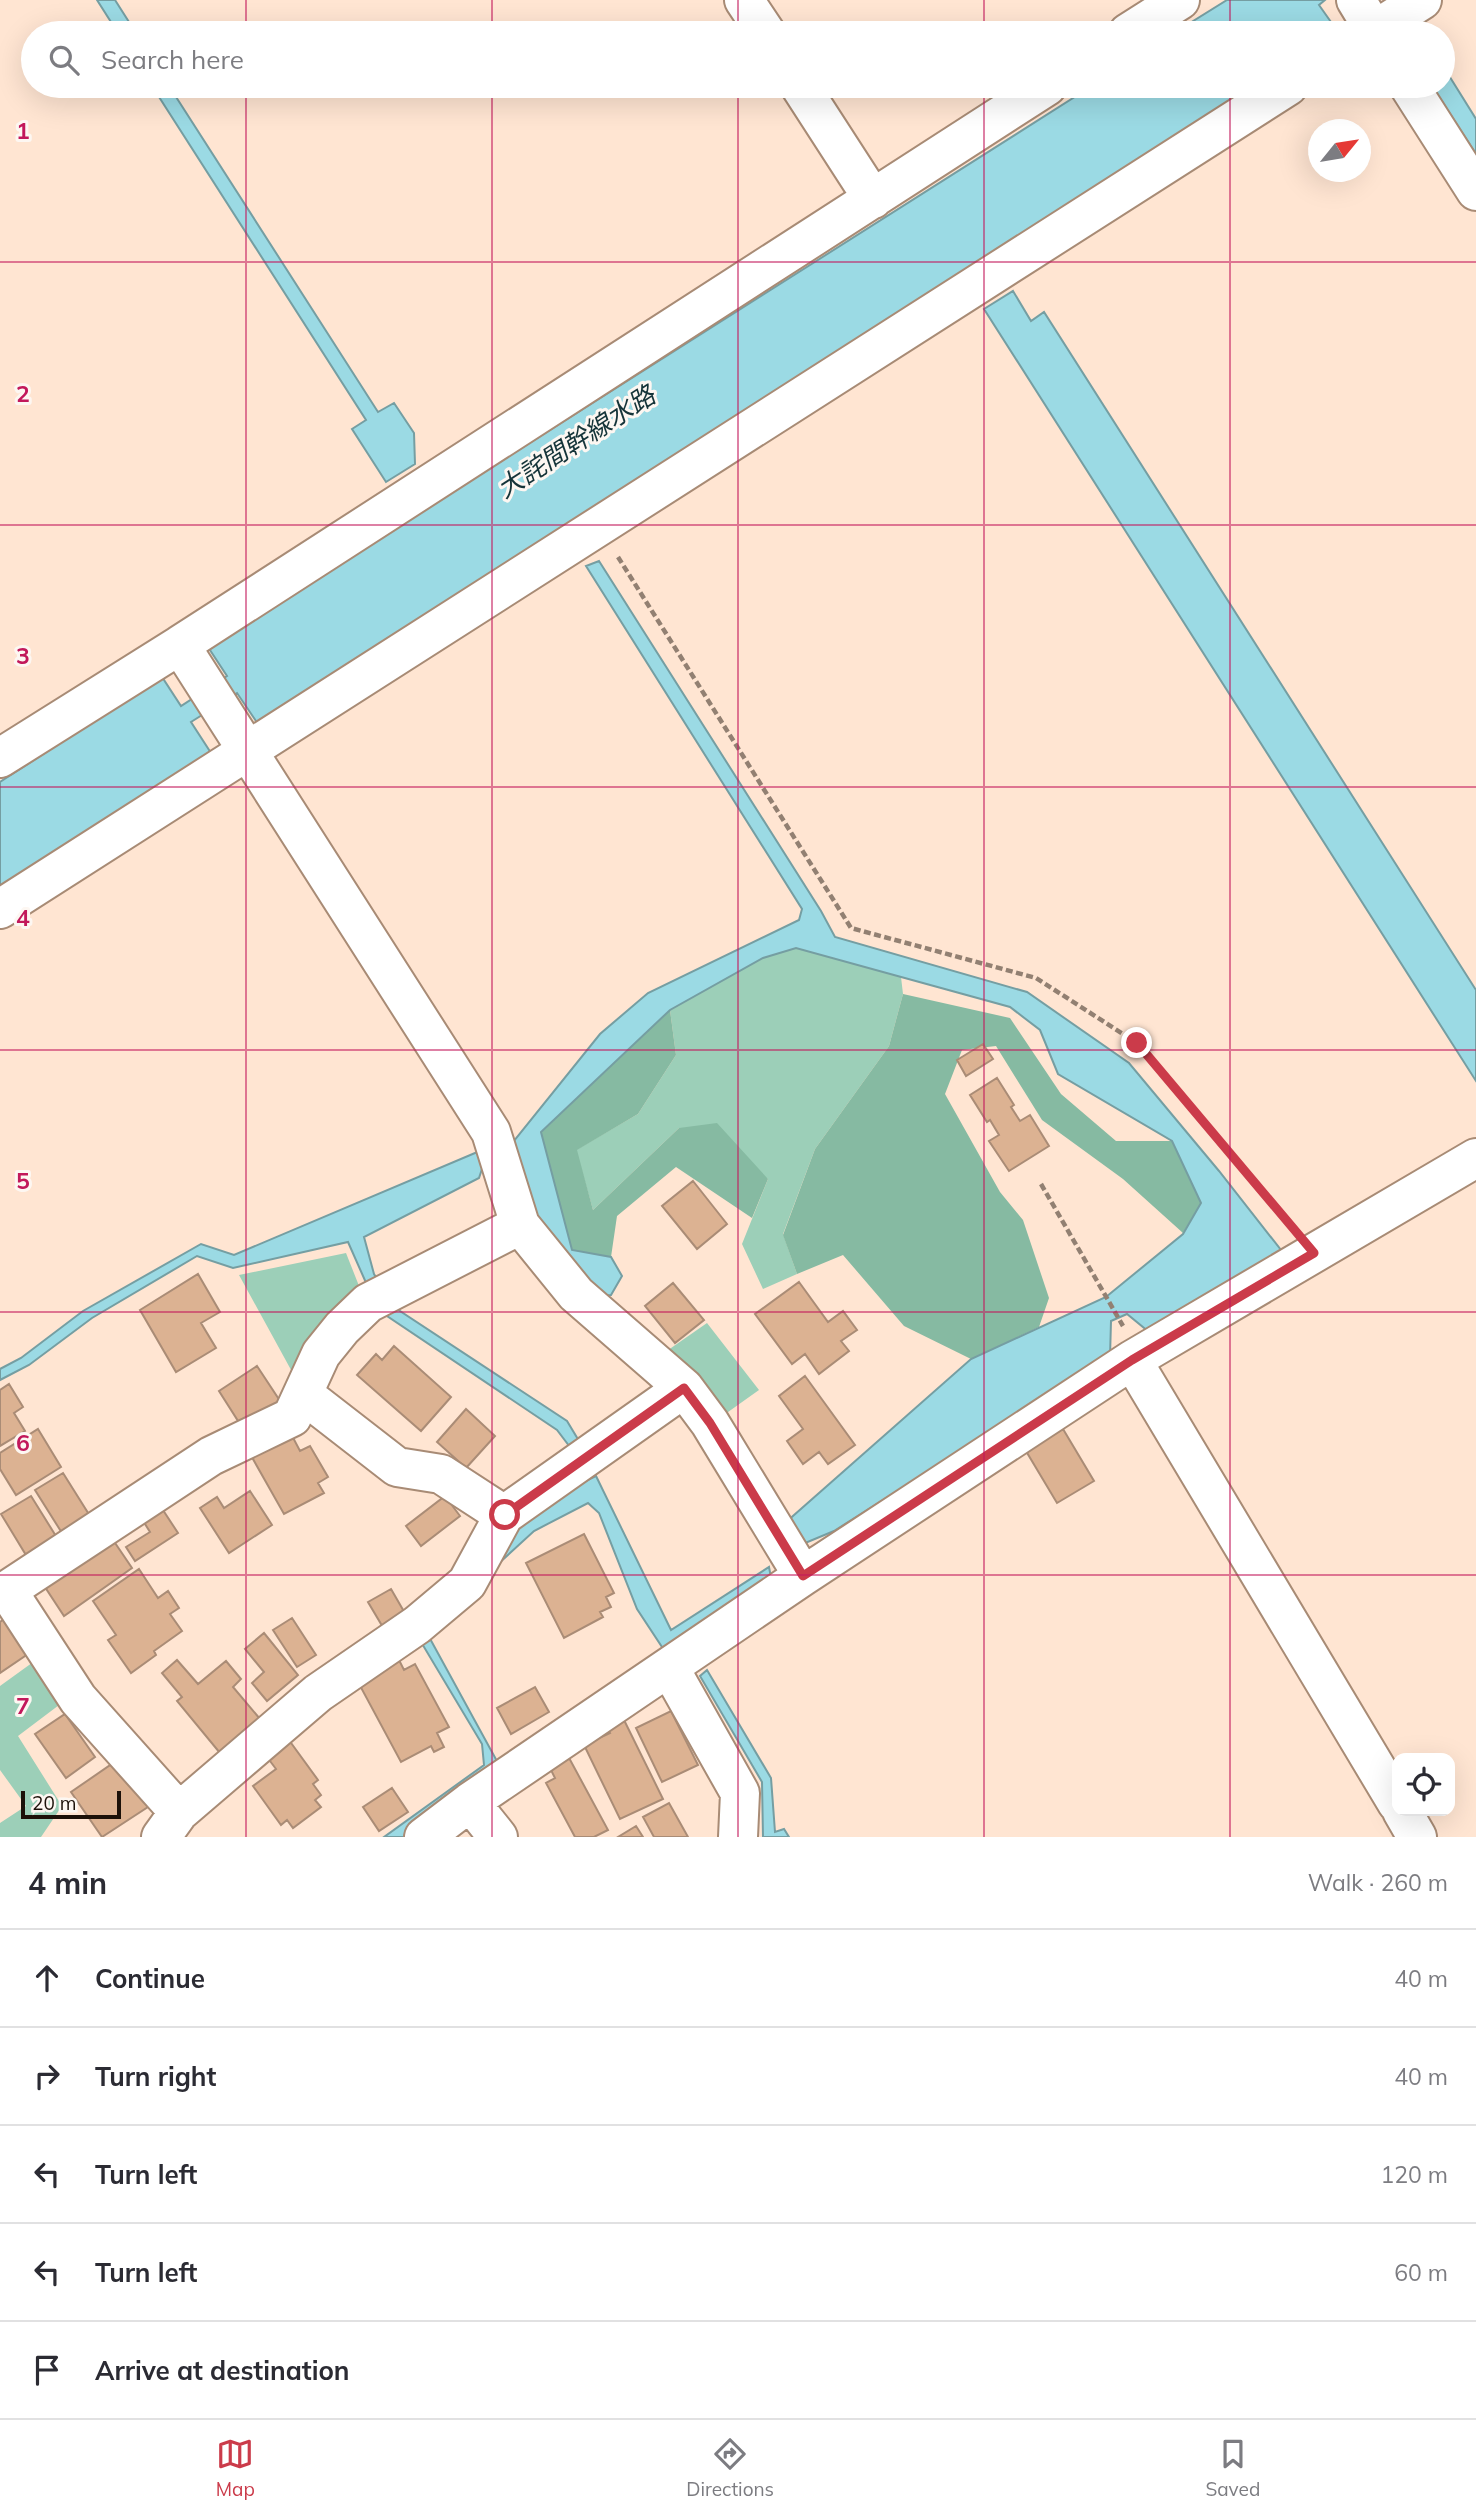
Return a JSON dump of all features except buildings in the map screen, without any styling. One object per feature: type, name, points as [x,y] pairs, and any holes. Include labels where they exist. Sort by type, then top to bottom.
[{"type":"street","points":[[744,0],[758,21]]},
{"type":"street","points":[[1148,21],[1180,0]]},
{"type":"street","points":[[1376,21],[1422,0]]},
{"type":"street","points":[[808,98],[873,198]]},
{"type":"street","points":[[0,758],[180,645],[1028,98]]},
{"type":"street","points":[[0,909],[1269,98]]},
{"type":"street","points":[[1417,98],[1476,191]]},
{"type":"street","points":[[180,645],[491,1132],[520,1225],[576,1294],[684,1388],[710,1423],[803,1576]]},
{"type":"street","points":[[425,1837],[470,1802],[803,1576],[1132,1360],[1476,1158]]},
{"type":"street","points":[[520,1225],[382,1296],[342,1328],[321,1354],[292,1417],[211,1456],[3,1593],[170,1824],[318,1693],[416,1625],[467,1583],[505,1515],[684,1388]]},
{"type":"street","points":[[1132,1360],[1392,1795]]},
{"type":"street","points":[[303,1394],[397,1467],[441,1474],[505,1515]]},
{"type":"street","points":[[669,1667],[740,1793],[738,1837]]},
{"type":"street","points":[[470,1802],[498,1837]]},
{"type":"street","points":[[1405,1816],[1418,1837]]},
{"type":"path","points":[[599,527],[851,928],[1036,978],[1137,1043],[1314,1253]]},
{"type":"path","points":[[1041,1184],[1122,1323]]},
{"type":"green space","points":[[796,948],[901,977],[903,994],[889,1046],[815,1149],[783,1234],[797,1274],[763,1289],[742,1244],[768,1179],[679,1128],[593,1210],[576,1150],[638,1114],[676,1055],[670,1010],[763,958]]},
{"type":"green space","points":[[903,994],[1010,1018],[1061,1094],[1116,1141],[1173,1141],[1201,1203],[1183,1233],[1123,1179],[1042,1120],[996,1046],[962,1050],[945,1094],[1000,1192],[1023,1220],[1049,1298],[1039,1327],[971,1359],[904,1326],[843,1255],[797,1274],[783,1235],[815,1149],[889,1046]]},
{"type":"green space","points":[[670,1010],[676,1055],[638,1114],[577,1150],[593,1210],[679,1128],[717,1123],[768,1179],[752,1218],[676,1167],[617,1216],[611,1257],[572,1251],[540,1132]]},
{"type":"green space","points":[[346,1253],[363,1296],[296,1379],[239,1275]]},
{"type":"green space","points":[[707,1323],[759,1390],[721,1417],[661,1355]]},
{"type":"green space","points":[[36,1660],[67,1699],[18,1736],[62,1806],[41,1837],[0,1837],[0,1823],[26,1806],[0,1770],[0,1686]]},
{"type":"water","points":[[97,0],[115,0],[128,21],[110,21]]},
{"type":"water","points":[[1227,0],[1325,0],[1319,5],[1330,21],[1193,21]]},
{"type":"water","points":[[1455,85],[1476,119],[1476,154],[1440,98],[1455,98]]},
{"type":"water","points":[[160,98],[177,98],[378,412],[394,403],[414,433],[415,464],[386,482],[352,429],[366,420]]},
{"type":"water","name":"大詫間幹線水路","points":[[1073,98],[1235,98],[258,724],[237,693],[191,722],[211,753],[0,888],[0,782],[162,677],[181,706],[227,676],[208,647]]},
{"type":"water","points":[[1013,291],[1031,321],[1044,312],[1476,990],[1476,1081],[984,309]]},
{"type":"water","points":[[599,561],[835,937],[1027,992],[1129,1063],[1281,1250],[1149,1332],[1127,1314],[1111,1321],[1110,1357],[834,1531],[798,1546],[785,1523],[971,1359],[1106,1297],[1183,1234],[1201,1203],[1172,1141],[1058,1074],[1040,1030],[1010,1007],[796,948],[763,958],[670,1010],[541,1132],[572,1250],[611,1257],[622,1276],[611,1295],[594,1296],[484,1163],[479,1178],[364,1237],[374,1274],[397,1309],[567,1421],[582,1446],[573,1451],[557,1430],[387,1316],[367,1285],[348,1242],[233,1268],[197,1256],[92,1318],[29,1365],[0,1380],[0,1369],[21,1358],[83,1311],[201,1244],[234,1255],[475,1153],[514,1141],[600,1034],[648,993],[799,920],[802,909],[586,566]]},
{"type":"water","points":[[596,1476],[671,1630],[769,1567],[772,1583],[666,1653],[637,1609],[599,1513],[588,1503],[534,1531],[497,1565],[519,1525],[552,1497]]},
{"type":"water","points":[[428,1635],[498,1763],[407,1837],[384,1837],[484,1765],[482,1744],[421,1642]]},
{"type":"water","points":[[707,1670],[771,1778],[775,1832],[784,1829],[789,1837],[763,1837],[762,1782],[700,1676]]},
{"type":"route","points":[[505,1515],[684,1388],[710,1423],[803,1576],[1132,1360],[1314,1253],[1137,1043]]}]
